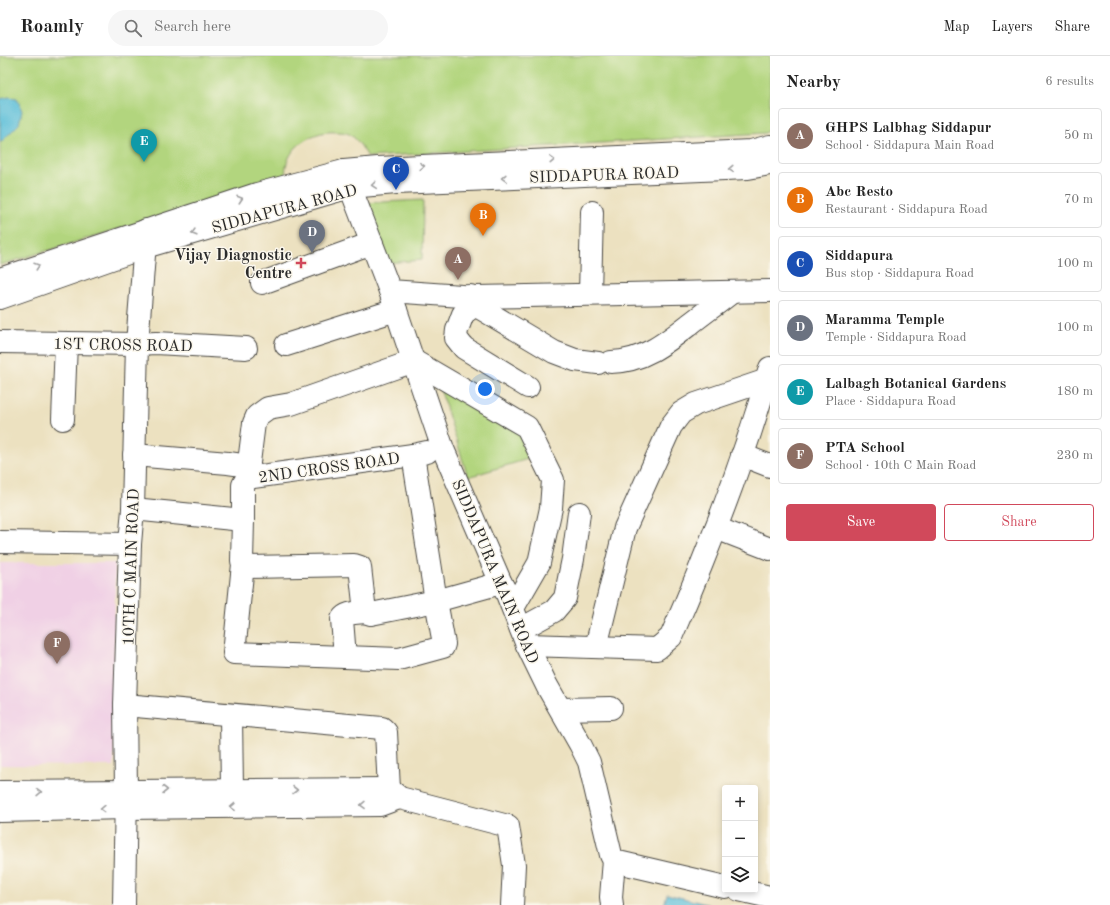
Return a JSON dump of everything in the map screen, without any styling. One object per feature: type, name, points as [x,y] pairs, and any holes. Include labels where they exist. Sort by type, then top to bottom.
[{"type":"street","name":"SIDDAPURA ROAD","points":[[0,279],[145,239],[347,179],[378,168],[751,151],[770,146]]},
{"type":"street","name":"SIDDAPURA ROAD","points":[[347,179],[396,183],[748,168],[770,164]]},
{"type":"street","name":"SIDDAPURA MAIN ROAD","points":[[347,179],[393,300],[443,448],[507,594],[524,637],[547,686],[589,762],[611,855],[614,860]]},
{"type":"street","points":[[590,294],[592,212]]},
{"type":"street","name":"SIDDAPURA ROAD","points":[[0,298],[145,239]]},
{"type":"street","name":"10TH C MAIN ROAD","points":[[124,905],[126,799],[125,706],[130,544],[133,510],[137,344],[145,239]]},
{"type":"street","points":[[262,283],[372,243]]},
{"type":"street","points":[[286,345],[393,300],[472,301],[590,294],[770,291]]},
{"type":"street","points":[[472,301],[554,352],[575,360],[604,363],[638,358],[655,350],[732,292]]},
{"type":"street","points":[[472,301],[463,314],[457,330],[456,338],[464,348],[528,387]]},
{"type":"street","name":"1ST CROSS ROAD","points":[[0,342],[156,343],[246,348]]},
{"type":"street","points":[[63,419],[66,343]]},
{"type":"street","points":[[134,455],[228,463],[248,472],[254,422],[257,416],[268,408],[291,404],[414,361],[527,427],[552,480],[551,508],[539,563],[513,608]]},
{"type":"street","points":[[524,637],[596,647],[656,649],[671,637],[716,528],[769,376]]},
{"type":"street","points":[[596,647],[625,528],[671,426],[681,413],[696,404],[769,376]]},
{"type":"street","name":"2ND CROSS ROAD","points":[[345,657],[234,653],[243,564],[243,485],[248,472],[413,456],[443,448]]},
{"type":"street","points":[[413,456],[436,601],[444,644],[443,647],[399,659],[345,657],[342,619],[347,614],[365,612],[371,614],[436,601],[501,583]]},
{"type":"street","points":[[742,456],[770,466]]},
{"type":"street","points":[[133,510],[243,520]]},
{"type":"street","points":[[524,637],[554,611],[565,598],[573,558],[579,513]]},
{"type":"street","points":[[716,528],[770,549]]},
{"type":"street","points":[[0,542],[130,544]]},
{"type":"street","points":[[243,564],[246,568],[354,565],[360,567],[365,612]]},
{"type":"street","points":[[125,706],[382,728],[386,732],[394,794]]},
{"type":"street","points":[[560,709],[611,708]]},
{"type":"street","points":[[231,715],[232,790]]},
{"type":"street","points":[[0,811],[232,790],[394,794],[508,826],[514,866],[512,905]]},
{"type":"street","points":[[0,792],[126,799],[380,805],[394,794]]},
{"type":"street","points":[[612,905],[611,897],[614,860],[722,886]]},
{"type":"street","points":[[752,893],[770,897]]},
{"type":"shaded area","points":[[0,563],[115,563],[114,766],[0,765]]},
{"type":"green space","points":[[0,56],[770,56],[770,130],[765,133],[368,157],[362,147],[349,134],[344,132],[320,133],[305,140],[293,151],[286,166],[286,178],[0,265]]},
{"type":"green space","points":[[423,200],[422,260],[386,263],[363,203]]},
{"type":"green space","points":[[437,379],[516,421],[528,459],[468,477]]},
{"type":"water","points":[[9,97],[17,98],[22,111],[19,124],[0,143],[0,99]]},
{"type":"water","points":[[667,894],[710,905],[664,905]]},
{"type":"place","name":"Lalbagh Botanical Gardens","points":[[144,162]]},
{"type":"place","name":"Siddapura","points":[[396,190]]},
{"type":"place","name":"Abc Resto","points":[[483,236]]},
{"type":"place","name":"Maramma Temple","points":[[312,253]]},
{"type":"place","name":"Vijay Diagnostic Centre","points":[[301,263]]},
{"type":"place","name":"GHPS Lalbhag Siddapur","points":[[458,280]]},
{"type":"place","name":"PTA School","points":[[57,664]]}]
